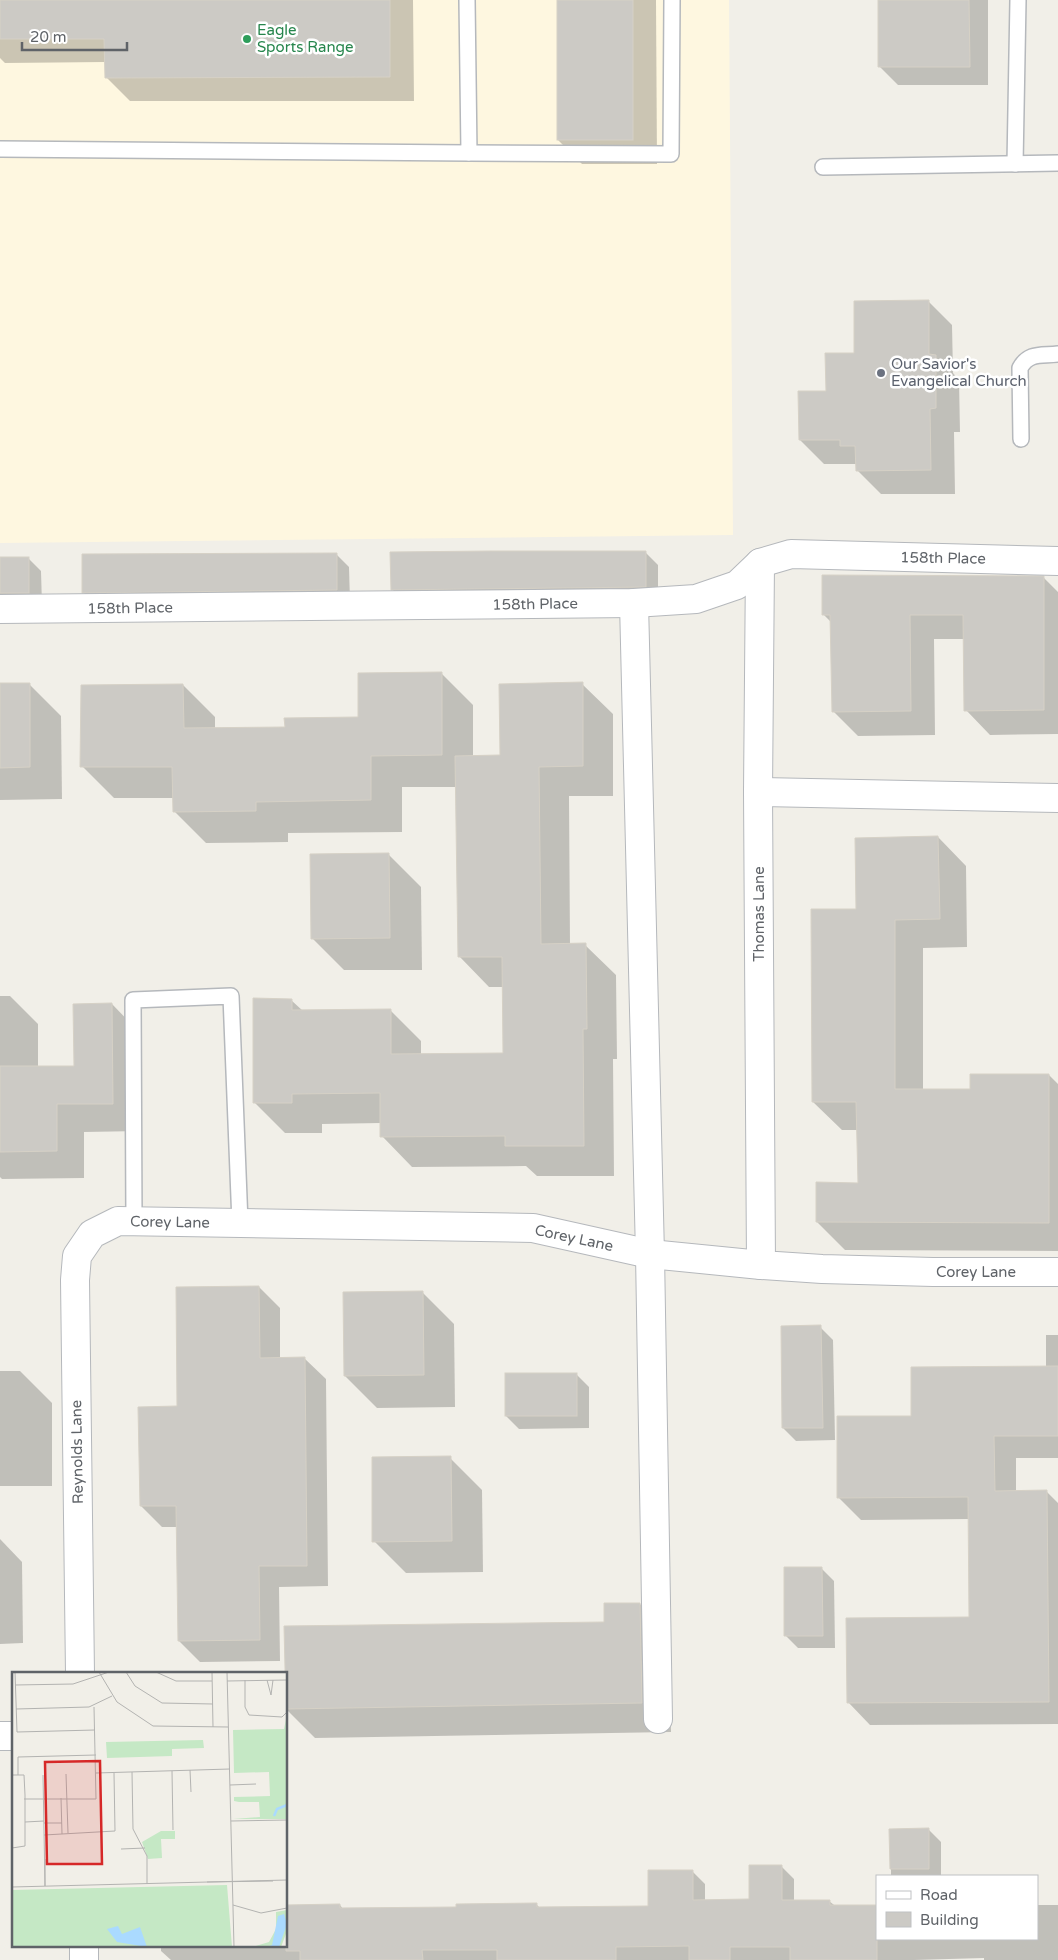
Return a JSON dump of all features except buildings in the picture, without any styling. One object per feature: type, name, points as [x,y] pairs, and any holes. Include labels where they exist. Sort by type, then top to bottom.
[{"type":"street","name":"158th Place","points":[[0,609],[634,603],[696,599],[737,584],[760,563],[791,554],[1058,560]]},
{"type":"street","name":"Thomas Lane","points":[[760,563],[758,792],[761,1265]]},
{"type":"street","points":[[634,603],[650,1254],[658,1719]]},
{"type":"street","points":[[758,792],[1058,798]]},
{"type":"street","name":"Corey Lane","points":[[92,1234],[118,1221],[533,1228],[650,1254],[761,1265],[822,1269],[933,1272],[1058,1272]]},
{"type":"street","name":"Reynolds Lane","points":[[80,1672],[75,1280],[76,1256],[92,1234]]},
{"type":"lane","points":[[467,0],[469,153]]},
{"type":"lane","points":[[0,149],[671,154],[672,0]]},
{"type":"lane","points":[[1015,164],[1018,0]]},
{"type":"lane","points":[[823,166],[1058,163]]},
{"type":"lane","points":[[1021,438],[1020,368],[1025,359],[1033,356],[1058,354]]},
{"type":"lane","points":[[134,1221],[133,1000],[231,996],[240,1223]]},
{"type":"shaded area","points":[[0,0],[729,0],[733,535],[0,543]]},
{"type":"place","name":"Eagle Sports Range","points":[[247,39]]},
{"type":"place","name":"Our Savior's Evangelical Church","points":[[881,373]]}]
